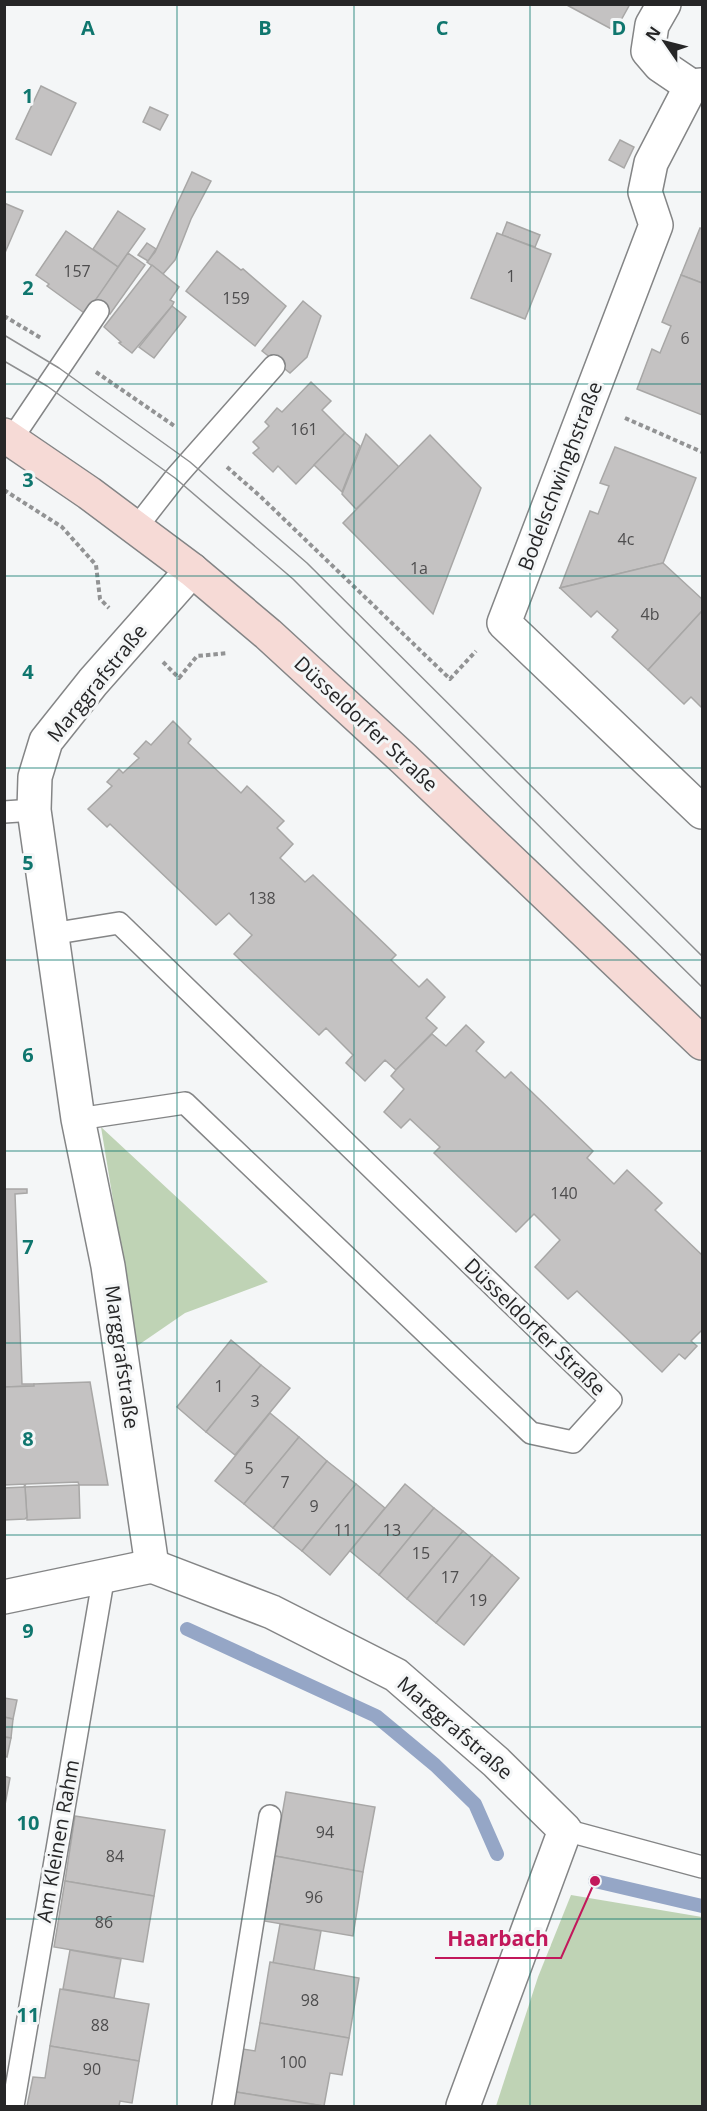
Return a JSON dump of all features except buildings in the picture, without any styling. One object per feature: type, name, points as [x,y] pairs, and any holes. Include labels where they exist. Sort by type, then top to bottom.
[{"type":"main road","name":"Düsseldorfer Straße","points":[[8,437],[192,570],[268,634],[702,1043]]},
{"type":"street","points":[[664,4],[652,25],[648,51],[660,65],[697,85]]},
{"type":"street","name":"Bodelschwinghstraße","points":[[504,623],[656,225],[645,192],[651,163],[697,85]]},
{"type":"street","name":"Marggrafstraße","points":[[192,570],[93,682],[46,741],[35,777],[19,811],[51,934],[78,1119],[108,1266],[152,1566],[272,1612],[396,1675],[496,1762],[565,1830]]},
{"type":"street","points":[[504,623],[702,812]]},
{"type":"street","points":[[4,1597],[152,1566]]},
{"type":"street","points":[[463,2106],[565,1830]]},
{"type":"lane","points":[[8,437],[98,311]]},
{"type":"lane","points":[[136,528],[160,496],[274,366]]},
{"type":"lane","name":"Düsseldorfer Straße","points":[[51,934],[119,923],[611,1400],[573,1442],[531,1433],[185,1103],[78,1119]]},
{"type":"lane","name":"Am Kleinen Rahm","points":[[13,2106],[104,1575]]},
{"type":"lane","points":[[223,2106],[270,1816]]},
{"type":"lane","name":"Marggrafstraße","points":[[565,1830],[702,1867]]},
{"type":"path","points":[[135,397],[203,447],[261,497],[450,679],[504,623]]},
{"type":"path","points":[[588,402],[702,452]]},
{"type":"path","points":[[4,490],[62,527],[96,565],[100,599],[136,634]]},
{"type":"green space","points":[[101,1127],[268,1282],[185,1313],[137,1346]]},
{"type":"green space","points":[[571,1895],[702,1917],[702,2106],[496,2106],[538,1977]]},
{"type":"waterway","points":[[187,1629],[376,1716],[435,1765],[475,1804],[497,1854]]},
{"type":"waterway","points":[[595,1881],[702,1906]]},
{"type":"tram line","points":[[4,335],[59,368],[190,462],[307,563],[702,956]]},
{"type":"tram line","points":[[4,361],[47,386],[175,478],[293,579],[702,987]]},
{"type":"place","name":"Haarbach","points":[[595,1881]]}]
